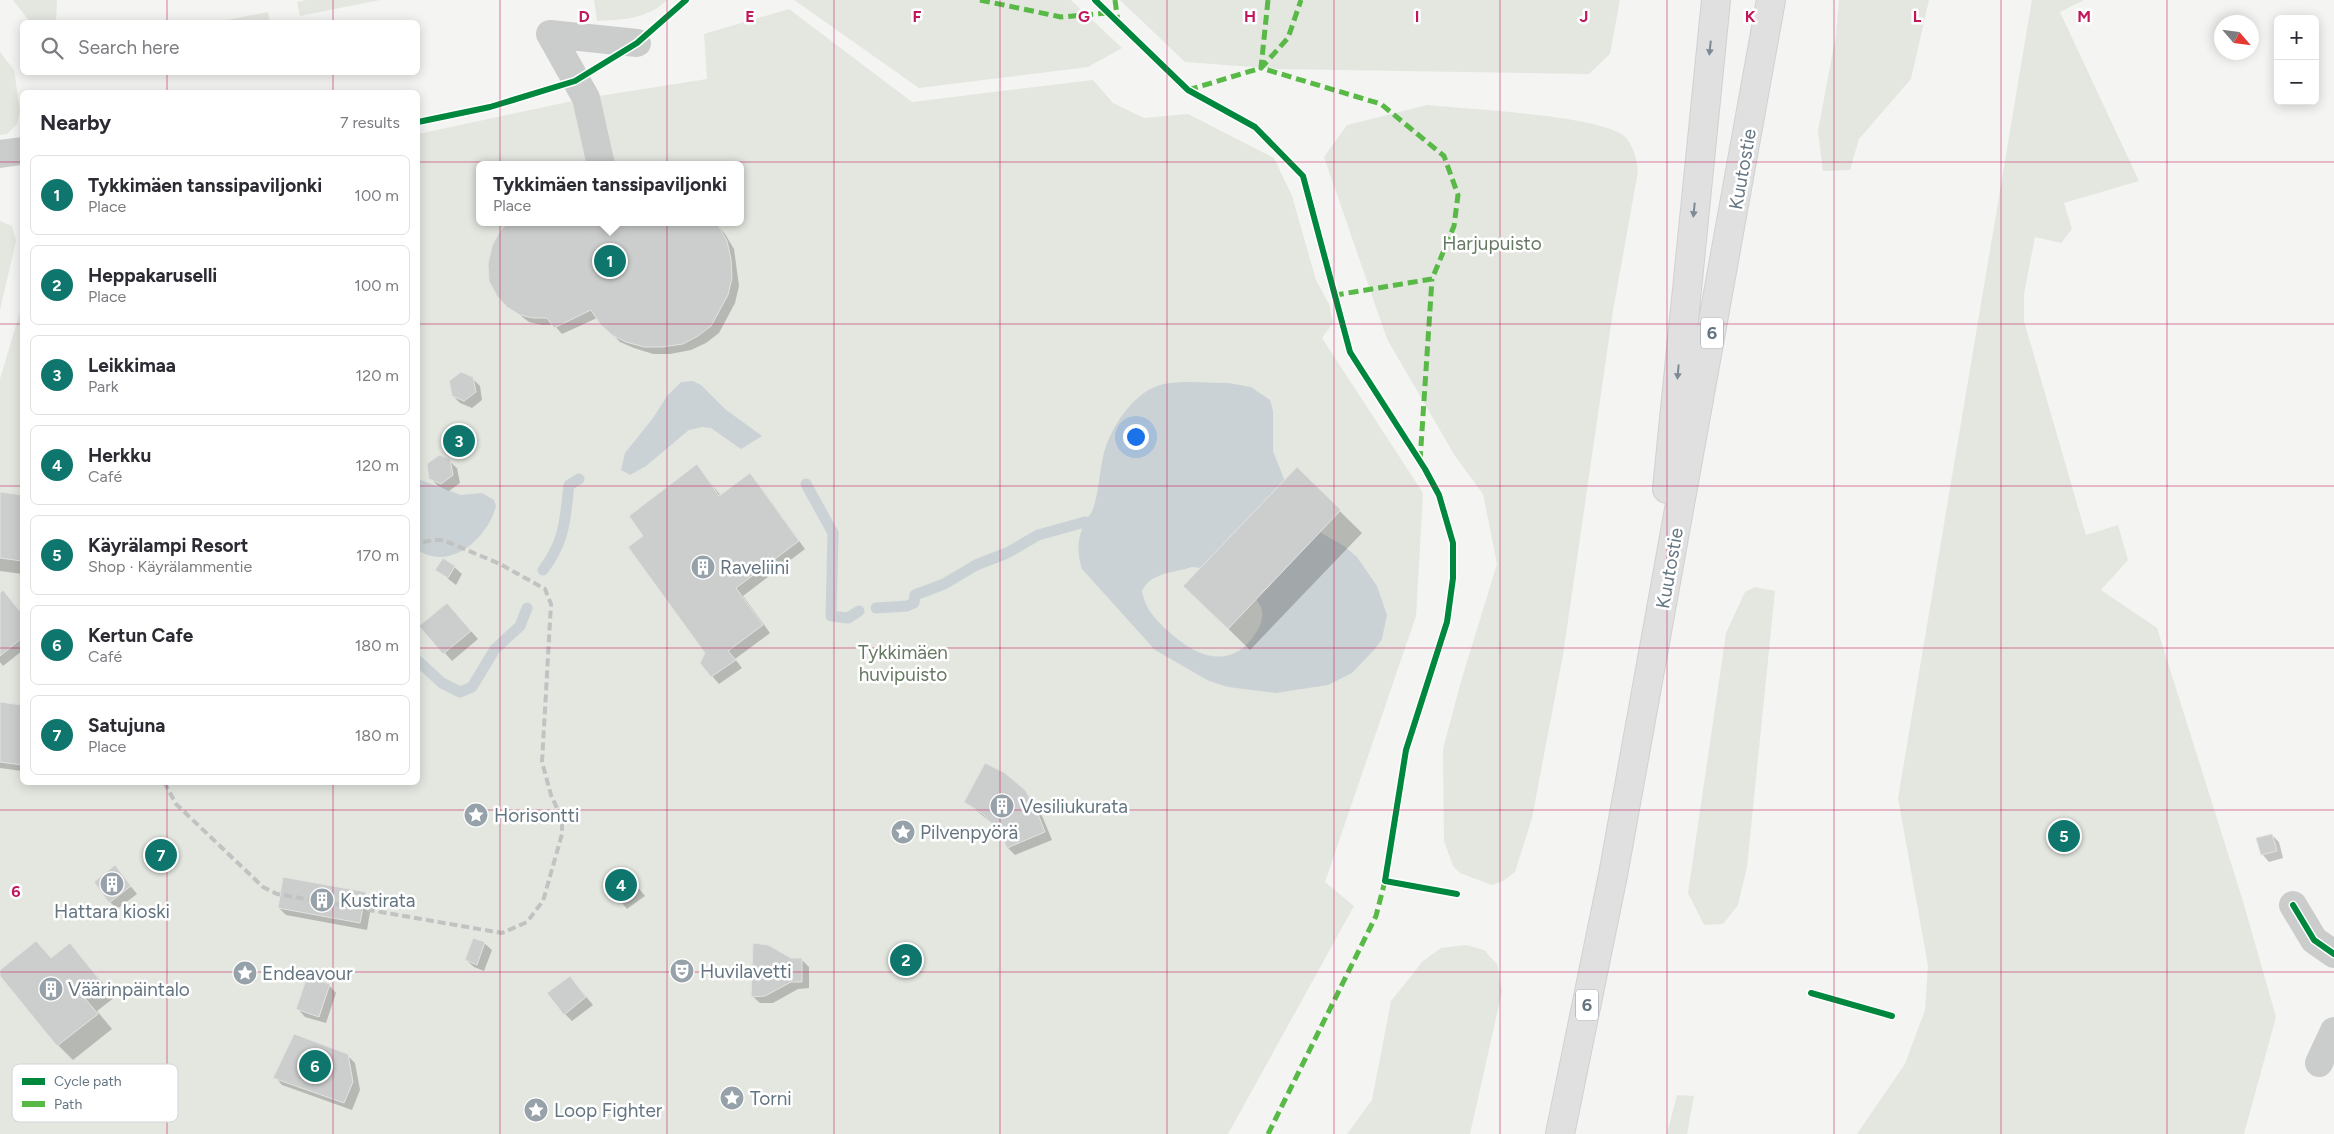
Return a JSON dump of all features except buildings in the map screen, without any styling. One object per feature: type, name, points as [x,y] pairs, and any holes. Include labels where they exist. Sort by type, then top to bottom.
[{"type":"highway","points":[[1652,666],[1681,333],[1716,0]]},
{"type":"highway","name":"Kuutostie","points":[[1560,1134],[1613,876],[1771,0]]},
{"type":"street","points":[[601,161],[586,98],[550,34],[637,43]]},
{"type":"street","points":[[0,154],[20,151]]},
{"type":"street","points":[[2292,905],[2314,940],[2334,954]]},
{"type":"street","points":[[2320,1063],[2334,1031]]},
{"type":"green space","points":[[13,0],[57,0],[56,20],[28,20]]},
{"type":"green space","points":[[306,0],[380,0],[300,16],[297,2]]},
{"type":"green space","points":[[594,0],[667,0],[643,15],[625,19],[597,21]]},
{"type":"green space","points":[[794,0],[1071,0],[1122,48],[1088,67],[919,88]]},
{"type":"green space","points":[[1120,0],[1620,0],[1610,54],[1589,74],[1279,69],[1185,62]]},
{"type":"green space","points":[[1839,0],[1929,0],[1911,79],[1859,139],[1850,170],[1823,171],[1818,131],[1836,35]]},
{"type":"green space","points":[[2032,0],[2084,0],[2060,12],[2139,181],[2064,203],[2072,229],[2061,243],[2035,237],[2024,294],[2024,321],[2086,535],[2118,525],[2128,560],[2101,590],[2157,628],[2242,898],[2276,1017],[2244,1134],[1857,1134],[1905,1064],[1925,1010],[1928,966],[1898,798]]},
{"type":"green space","name":"Tykkimäen huvipuisto","points":[[789,9],[912,102],[1093,80],[1113,103],[1144,118],[1188,114],[1274,158],[1292,196],[1316,280],[1329,304],[1333,323],[1322,338],[1423,493],[1416,616],[1325,882],[1354,906],[1228,1134],[0,1134],[0,379],[20,312],[20,785],[420,785],[420,134],[586,98],[707,79],[704,34]]},
{"type":"green space","points":[[268,12],[270,20],[227,20]]},
{"type":"green space","points":[[0,52],[14,70],[20,112],[17,124],[7,134],[0,135]]},
{"type":"green space","name":"Harjupuisto","points":[[1427,105],[1561,118],[1610,129],[1624,136],[1630,144],[1638,171],[1613,311],[1563,655],[1532,818],[1515,872],[1503,881],[1492,885],[1460,873],[1453,866],[1444,841],[1443,749],[1462,678],[1497,564],[1483,494],[1455,456],[1387,339],[1324,157],[1347,125]]},
{"type":"green space","points":[[0,221],[12,226],[16,241],[0,310]]},
{"type":"green space","points":[[1755,587],[1775,591],[1747,867],[1738,905],[1723,924],[1704,925],[1688,893],[1726,633],[1745,592]]},
{"type":"green space","points":[[1466,945],[1484,950],[1497,964],[1502,991],[1470,1134],[1347,1134],[1372,1100],[1391,1001],[1423,961],[1441,948]]},
{"type":"green space","points":[[1677,1095],[1694,1096],[1687,1134],[1667,1134]]},
{"type":"shaded area","points":[[693,381],[701,385],[725,409],[762,436],[741,449],[711,428],[702,427],[689,430],[646,466],[630,475],[621,470],[625,453],[653,418],[667,396],[681,382]]},
{"type":"shaded area","points":[[1188,382],[1229,383],[1251,387],[1270,400],[1273,411],[1273,451],[1290,494],[1318,531],[1344,546],[1357,557],[1377,586],[1387,615],[1382,639],[1375,649],[1352,673],[1328,685],[1276,693],[1228,687],[1209,681],[1155,650],[1082,569],[1079,557],[1080,534],[1095,503],[1106,446],[1124,412],[1143,394],[1164,384]],"holes":[[[1192,567],[1212,572],[1231,581],[1247,591],[1260,605],[1262,618],[1257,631],[1249,643],[1229,655],[1208,655],[1186,645],[1159,622],[1146,605],[1142,591],[1151,580],[1164,574]]]},
{"type":"shaded area","points":[[420,480],[461,495],[482,493],[494,500],[496,506],[492,518],[476,540],[455,554],[443,557],[430,556],[420,551]]},
{"type":"waterway","points":[[543,570],[560,540],[565,520],[569,485],[579,479]]},
{"type":"waterway","points":[[806,484],[833,533],[831,616],[848,618],[859,611]]},
{"type":"waterway","points":[[876,608],[907,606],[914,603],[915,595],[944,584],[976,565],[1007,553],[1038,535],[1085,522]]},
{"type":"waterway","points":[[420,663],[442,683],[460,692],[472,687],[495,649],[520,626],[527,608]]},
{"type":"railway","points":[[166,785],[176,804],[263,887],[277,894],[502,933],[527,922],[543,901],[562,834],[562,819],[551,795],[542,762],[551,604],[545,589],[500,564],[443,540],[420,543]]},
{"type":"marked path","points":[[980,0],[1061,17],[1108,13]]},
{"type":"marked path","points":[[1115,0],[1118,22]]},
{"type":"marked path","points":[[1268,0],[1261,68],[1381,104],[1444,156],[1458,195],[1454,226],[1432,279],[1336,295]]},
{"type":"marked path","points":[[1188,90],[1261,68],[1288,38],[1301,0]]},
{"type":"marked path","points":[[1420,461],[1432,279]]},
{"type":"marked path","points":[[1268,1134],[1376,916],[1385,881]]},
{"type":"cycle path","points":[[420,122],[490,107],[575,81],[637,43],[686,0]]},
{"type":"cycle path","points":[[1095,0],[1188,90],[1255,127],[1303,176],[1350,352],[1425,469],[1439,495],[1453,543],[1453,578],[1447,622],[1406,750],[1385,881],[1457,894]]},
{"type":"cycle path","points":[[2293,905],[2314,940],[2334,954]]},
{"type":"cycle path","points":[[1811,993],[1892,1016]]},
{"type":"place","name":"Tykkimäen tanssipaviljonki","points":[[610,261]]},
{"type":"place","name":"Leikkimaa","points":[[459,441]]},
{"type":"place","name":"Raveliini","points":[[703,567]]},
{"type":"place","name":"Vesiliukurata","points":[[1002,806]]},
{"type":"place","name":"Horisontti","points":[[476,815]]},
{"type":"place","name":"Pilvenpyörä","points":[[903,832]]},
{"type":"place","name":"Käyrälampi Resort","points":[[2064,836]]},
{"type":"place","name":"Satujuna","points":[[161,855]]},
{"type":"place","name":"Hattara kioski","points":[[112,884]]},
{"type":"place","name":"Herkku","points":[[621,885]]},
{"type":"place","name":"Kustirata","points":[[322,900]]},
{"type":"place","name":"Heppakaruselli","points":[[906,960]]},
{"type":"place","name":"Huvilavetti","points":[[682,971]]},
{"type":"place","name":"Endeavour","points":[[245,973]]},
{"type":"place","name":"Väärinpäintalo","points":[[51,989]]},
{"type":"place","name":"Kertun Cafe","points":[[315,1066]]},
{"type":"place","name":"Torni","points":[[732,1098]]},
{"type":"place","name":"Loop Fighter","points":[[536,1110]]}]
